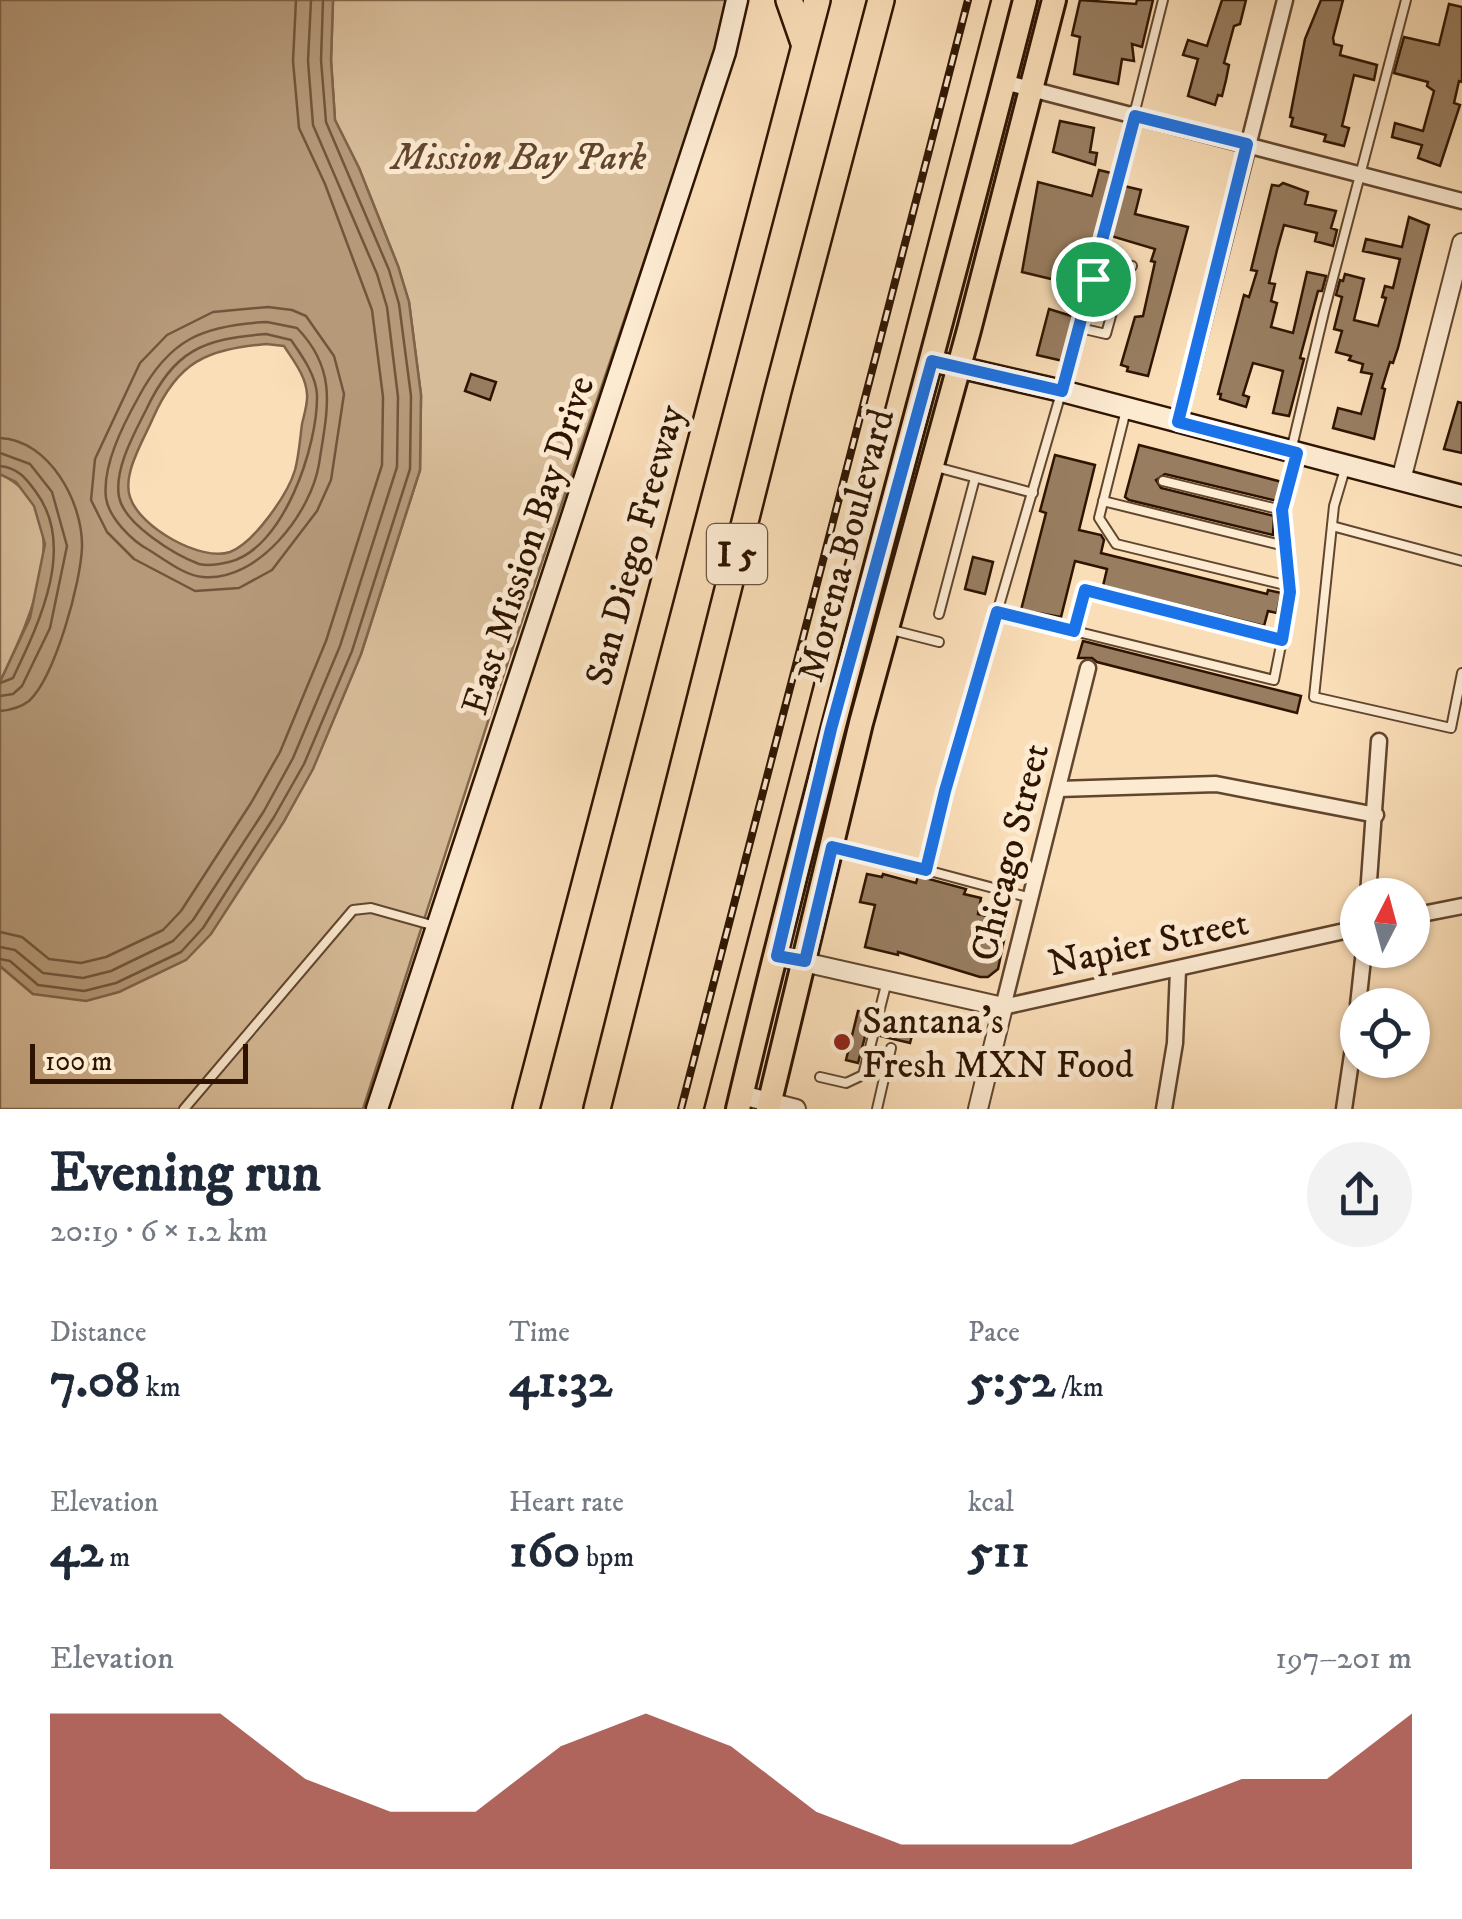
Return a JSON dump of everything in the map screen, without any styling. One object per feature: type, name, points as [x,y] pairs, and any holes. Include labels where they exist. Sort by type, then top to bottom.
[{"type":"highway","points":[[789,0],[804,43]]},
{"type":"highway","name":"San Diego Freeway","points":[[526,1109],[817,0]]},
{"type":"highway","name":"I 5","points":[[598,1109],[768,428],[881,0]]},
{"type":"main road","name":"East Mission Bay Drive","points":[[377,1109],[701,126],[737,0]]},
{"type":"main road","name":"Morena Boulevard","points":[[740,1102],[831,729],[1025,0]]},
{"type":"main road","name":"Morena Boulevard","points":[[768,1105],[888,628],[1054,0]]},
{"type":"main road","points":[[932,361],[1062,391],[1462,496]]},
{"type":"street","points":[[1178,422],[1285,0]]},
{"type":"street","points":[[1004,82],[1462,201]]},
{"type":"street","points":[[1402,480],[1462,243]]},
{"type":"street","name":"Chicago Street","points":[[978,1109],[1088,668]]},
{"type":"street","points":[[1370,878],[1379,741]]},
{"type":"street","points":[[1059,789],[1216,784],[1376,815]]},
{"type":"street","points":[[1430,912],[1462,906]]},
{"type":"street","name":"Napier Street","points":[[777,956],[1004,1007],[1340,932]]},
{"type":"street","points":[[1164,1109],[1175,1043],[1178,970]]},
{"type":"street","points":[[1344,1109],[1349,1078]]},
{"type":"street","points":[[740,1102],[796,1109]]},
{"type":"lane","points":[[926,870],[945,791],[1080,328],[1164,0]]},
{"type":"lane","points":[[997,612],[1274,680],[1289,586],[1282,510],[1359,175],[1406,0]]},
{"type":"lane","points":[[1098,260],[1132,266]]},
{"type":"lane","points":[[1080,328],[1106,334],[1120,287],[1093,279]]},
{"type":"lane","points":[[1126,408],[1099,518],[1116,544],[1289,586]]},
{"type":"lane","points":[[1346,465],[1332,526],[1314,696],[1451,728],[1462,674]]},
{"type":"lane","points":[[932,466],[1032,493]]},
{"type":"lane","points":[[939,614],[974,478]]},
{"type":"lane","points":[[1163,480],[1282,510]]},
{"type":"lane","points":[[1103,501],[1285,546]]},
{"type":"lane","points":[[1332,526],[1462,561]]},
{"type":"lane","points":[[1074,631],[1085,590],[1282,640]]},
{"type":"lane","points":[[888,628],[939,642]]},
{"type":"lane","points":[[832,847],[1033,898]]},
{"type":"lane","points":[[184,1109],[353,910],[371,908],[436,926]]},
{"type":"lane","points":[[820,1077],[846,1083],[863,1075],[887,981]]},
{"type":"lane","points":[[877,1109],[892,1048]]},
{"type":"green space","name":"Mission Bay Park","points":[[333,0],[726,0],[719,41],[492,709],[363,1109],[0,1109],[0,966],[33,994],[283,823],[313,768],[361,654],[420,470],[421,395],[409,302],[359,168],[335,120]]},
{"type":"green space","points":[[0,474],[25,492],[39,515],[44,541],[34,601],[0,682]]},
{"type":"water","points":[[0,0],[333,0],[335,120],[359,168],[409,302],[421,395],[420,470],[361,654],[313,769],[283,823],[211,934],[186,960],[119,992],[86,1001],[33,994],[0,966],[0,682],[30,618],[45,544],[34,506],[16,482],[0,474]],"holes":[[[266,344],[284,346],[302,375],[307,398],[296,464],[285,492],[249,539],[230,552],[203,552],[172,540],[145,520],[128,488],[135,457],[163,399],[184,371],[210,355]]]},
{"type":"building","points":[[1080,0],[1136,4],[1137,0],[1153,0],[1142,47],[1132,44],[1134,61],[1122,59],[1118,84],[1074,74],[1080,37],[1072,35]]},
{"type":"building","points":[[1222,0],[1246,0],[1224,63],[1229,65],[1222,96],[1218,95],[1215,105],[1188,96],[1198,59],[1183,55],[1188,40],[1207,46]]},
{"type":"building","points":[[1321,0],[1343,0],[1333,38],[1334,44],[1342,46],[1340,55],[1377,65],[1374,80],[1354,75],[1342,126],[1349,128],[1344,146],[1324,141],[1326,135],[1291,126],[1305,39]]},
{"type":"building","points":[[1449,4],[1462,7],[1462,82],[1459,81],[1454,103],[1460,105],[1440,166],[1418,158],[1422,145],[1392,137],[1395,123],[1423,131],[1434,91],[1427,86],[1428,82],[1394,73],[1404,37],[1439,45]]},
{"type":"building","points":[[1060,121],[1094,128],[1090,152],[1097,153],[1095,165],[1053,152]]},
{"type":"building","points":[[1099,170],[1111,173],[1088,268],[1080,266],[1076,285],[1022,272],[1038,182],[1092,196]]},
{"type":"building","points":[[1283,183],[1308,192],[1305,204],[1336,211],[1331,228],[1337,230],[1333,246],[1315,241],[1317,233],[1284,225],[1277,250],[1269,283],[1275,284],[1271,301],[1277,303],[1271,327],[1293,333],[1307,272],[1326,276],[1322,291],[1318,291],[1300,358],[1304,359],[1289,416],[1273,413],[1283,371],[1253,363],[1243,395],[1249,397],[1246,407],[1220,399],[1218,394],[1244,295],[1249,297],[1257,271],[1251,270],[1272,185]]},
{"type":"building","points":[[1124,186],[1141,190],[1135,214],[1188,227],[1148,376],[1127,371],[1128,367],[1121,365],[1135,317],[1143,316],[1155,262],[1151,261],[1155,249],[1111,236]]},
{"type":"building","points":[[1409,217],[1429,225],[1398,348],[1382,388],[1385,389],[1374,439],[1333,428],[1338,408],[1361,414],[1372,374],[1361,372],[1363,364],[1349,360],[1351,356],[1336,352],[1342,331],[1334,329],[1342,297],[1336,295],[1345,274],[1364,279],[1354,320],[1378,326],[1386,298],[1382,297],[1385,286],[1393,288],[1400,259],[1363,251],[1366,239],[1402,247]]},
{"type":"building","points":[[1049,309],[1075,317],[1063,361],[1037,355]]},
{"type":"building","points":[[471,374],[496,382],[490,400],[465,391]]},
{"type":"building","points":[[1458,402],[1462,403],[1462,453],[1444,449]]},
{"type":"building","points":[[1139,445],[1282,482],[1277,501],[1165,474],[1156,480],[1161,488],[1274,516],[1273,535],[1129,500],[1125,497]]},
{"type":"building","points":[[1055,455],[1095,465],[1079,530],[1101,535],[1101,553],[1267,594],[1268,590],[1281,593],[1277,613],[1268,611],[1264,626],[1103,586],[1107,569],[1075,561],[1061,617],[1021,610],[1046,513],[1040,511]]},
{"type":"building","points":[[973,557],[993,562],[985,594],[965,589]]},
{"type":"building","points":[[1083,641],[1301,696],[1297,713],[1092,658],[1078,658]]},
{"type":"building","points":[[867,874],[916,883],[918,876],[966,889],[964,894],[981,898],[978,914],[1008,921],[998,969],[988,977],[980,977],[898,952],[865,947],[875,905],[860,902]]},
{"type":"building","points":[[858,1011],[871,1014],[858,1063],[846,1060]]},
{"type":"building","points":[[888,1014],[916,1020],[910,1043],[881,1036]]},
{"type":"tram line","points":[[704,1109],[991,0]]},
{"type":"railway","points":[[681,1109],[968,0]]},
{"type":"place","name":"Santana's Fresh MXN Food","points":[[842,1042]]},
{"type":"route","points":[[1135,116],[1247,144],[1178,422],[1297,453],[1282,510],[1290,592],[1282,640],[1085,590],[1074,631],[997,612],[926,870],[832,847],[805,961],[777,956],[831,729],[932,361],[1062,391],[1093,279],[1135,116]]}]
